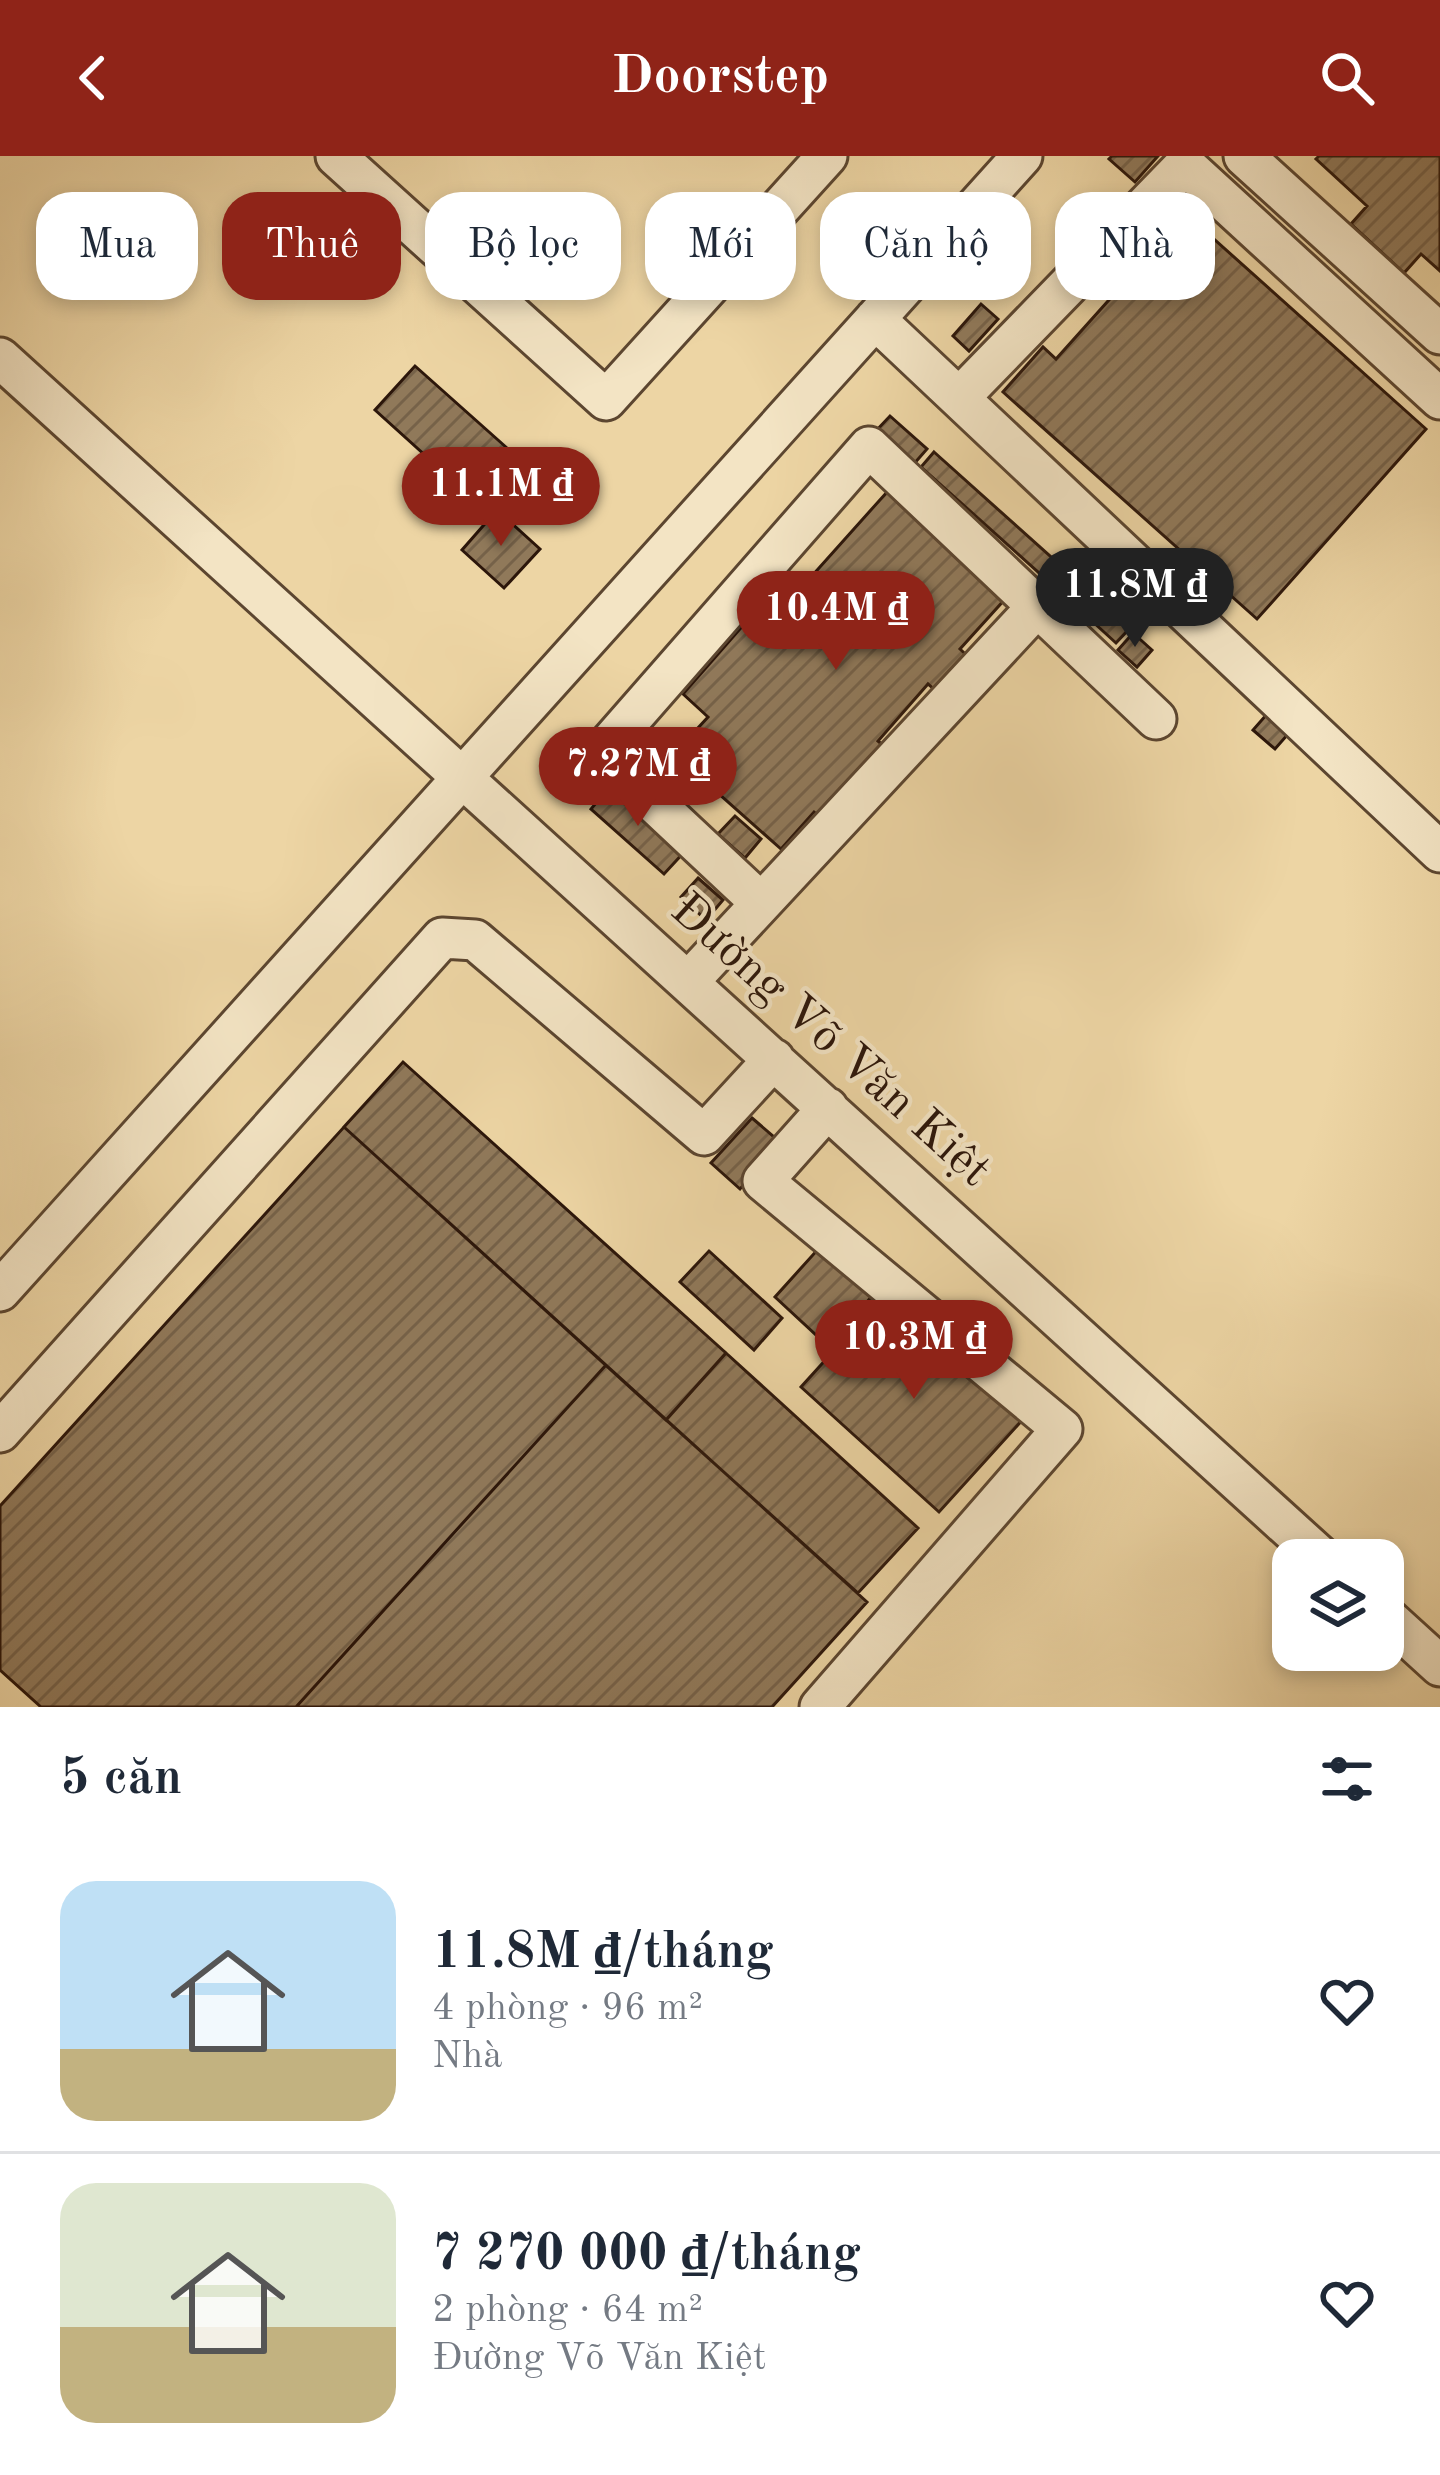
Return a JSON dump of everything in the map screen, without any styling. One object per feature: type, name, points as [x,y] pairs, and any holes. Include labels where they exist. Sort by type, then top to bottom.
[{"type":"street","points":[[336,156],[606,400],[826,156]]},
{"type":"street","points":[[0,1291],[1022,156]]},
{"type":"street","points":[[1244,156],[1440,334]]},
{"type":"street","points":[[959,398],[1185,164],[1440,399]]},
{"type":"street","points":[[875,319],[1440,852]]},
{"type":"street","name":"Đường Võ Văn Kiệt","points":[[0,358],[1301,1539]]},
{"type":"street","points":[[761,903],[601,753],[869,448],[1156,719]]},
{"type":"street","points":[[688,981],[1036,608]]},
{"type":"street","points":[[0,1432],[442,938],[475,940],[704,1135],[774,1059]]},
{"type":"street","points":[[820,1707],[1062,1429],[763,1180],[828,1108]]},
{"type":"street","points":[[1404,1633],[1440,1666]]},
{"type":"building","points":[[1158,156],[1135,182],[1109,159]]},
{"type":"building","points":[[1440,156],[1440,271],[1421,254],[1404,273],[1351,224],[1367,206],[1316,159]]},
{"type":"building","points":[[1215,240],[1426,429],[1257,619],[1003,392],[1043,347],[1056,359],[1109,300],[1215,300]]},
{"type":"building","points":[[981,304],[998,319],[969,351],[953,336]]},
{"type":"building","points":[[415,366],[507,448],[467,493],[375,410]]},
{"type":"building","points":[[890,416],[927,449],[912,466],[875,432]]},
{"type":"building","points":[[934,452],[1089,591],[1076,606],[921,467]]},
{"type":"building","points":[[887,492],[1006,598],[960,649],[978,666],[947,701],[928,684],[878,741],[893,754],[829,825],[814,812],[781,849],[674,754],[708,717],[683,694],[746,622],[760,634]]},
{"type":"building","points":[[497,510],[540,549],[504,588],[462,550]]},
{"type":"building","points":[[1095,595],[1131,627],[1116,643],[1081,611]]},
{"type":"building","points":[[1133,633],[1152,650],[1137,667],[1118,650]]},
{"type":"building","points":[[1267,714],[1289,733],[1275,749],[1253,730]]},
{"type":"building","points":[[612,784],[686,850],[664,874],[591,809]]},
{"type":"building","points":[[735,816],[761,839],[745,858],[718,834]]},
{"type":"building","points":[[698,878],[723,900],[706,920],[681,897]]},
{"type":"building","points":[[403,1062],[726,1353],[666,1420],[344,1127]]},
{"type":"building","points":[[752,1118],[781,1143],[740,1189],[711,1163]]},
{"type":"building","points":[[344,1127],[606,1365],[296,1707],[41,1707],[0,1670],[0,1506]]},
{"type":"building","points":[[820,1247],[873,1295],[828,1346],[775,1297]]},
{"type":"building","points":[[709,1251],[782,1318],[754,1350],[680,1282]]},
{"type":"building","points":[[888,1291],[1026,1416],[939,1512],[801,1387]]},
{"type":"building","points":[[726,1353],[918,1528],[858,1593],[666,1420]]},
{"type":"building","points":[[606,1365],[867,1602],[772,1707],[296,1707]]}]
